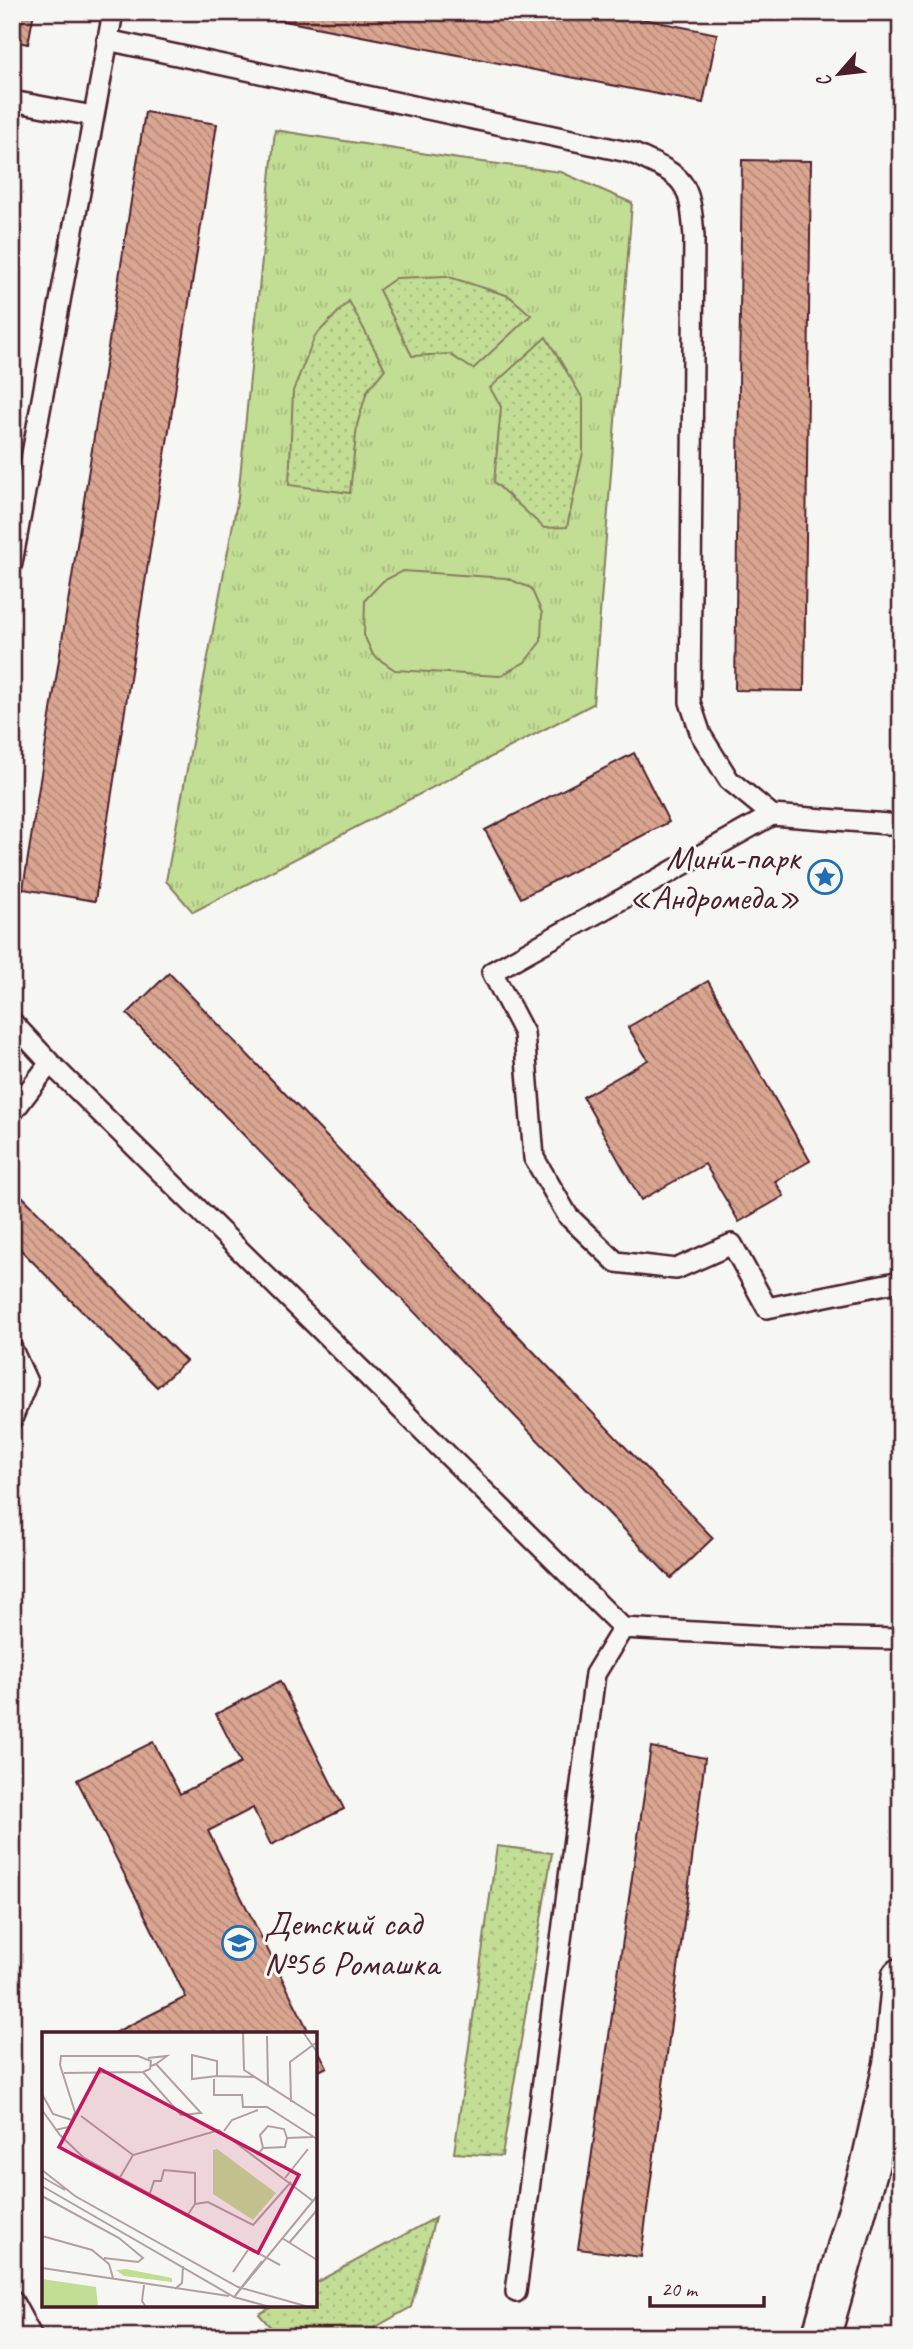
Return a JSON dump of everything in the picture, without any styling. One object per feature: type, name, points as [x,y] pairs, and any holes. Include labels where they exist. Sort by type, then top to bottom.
[{"type":"street","points":[[821,2337],[870,2165],[893,2062],[901,1977]]},
{"type":"lane","points":[[12,563],[19,487],[113,12]]},
{"type":"lane","points":[[107,40],[632,153],[671,171],[685,184],[692,205],[695,237],[690,702],[701,735],[729,780],[772,815]]},
{"type":"lane","points":[[12,102],[93,116]]},
{"type":"lane","points":[[901,825],[772,815],[492,972],[524,1032],[534,1158],[568,1216],[616,1262],[676,1269],[732,1244],[767,1308],[901,1280]]},
{"type":"lane","points":[[12,1022],[50,1063],[623,1629],[785,1637],[901,1639]]},
{"type":"lane","points":[[12,1114],[50,1063]]},
{"type":"lane","points":[[12,1349],[27,1382],[12,1419]]},
{"type":"lane","points":[[516,2292],[595,1674],[623,1629]]},
{"type":"lane","points":[[12,2300],[32,2337]]},
{"type":"green space","points":[[275,130],[561,172],[632,203],[593,704],[193,912],[166,881],[238,497]]},
{"type":"green space","points":[[446,276],[509,296],[531,315],[473,369],[449,354],[412,356],[379,290],[396,278]]},
{"type":"green space","points":[[349,301],[385,369],[367,391],[357,425],[350,493],[289,485],[293,391],[315,336]]},
{"type":"green space","points":[[546,337],[583,399],[583,452],[567,527],[544,528],[494,482],[501,407],[490,388]]},
{"type":"green space","points":[[403,571],[506,578],[531,588],[542,613],[541,641],[525,662],[500,676],[395,670],[373,655],[364,635],[365,600],[383,581]]},
{"type":"green space","points":[[497,1846],[552,1853],[502,2156],[454,2153]]},
{"type":"green space","points":[[435,2218],[411,2307],[358,2337],[279,2337],[259,2314],[271,2307],[317,2307],[317,2282]]},
{"type":"building","points":[[12,12],[34,12],[28,44],[12,41]]},
{"type":"building","points":[[239,12],[609,12],[717,34],[703,103]]},
{"type":"building","points":[[145,112],[217,124],[95,901],[23,889]]},
{"type":"building","points":[[742,160],[811,161],[804,691],[735,690]]},
{"type":"building","points":[[634,753],[669,822],[521,898],[485,830]]},
{"type":"building","points":[[169,973],[713,1538],[671,1578],[127,1014]]},
{"type":"building","points":[[708,981],[810,1161],[775,1181],[784,1196],[739,1222],[705,1164],[641,1200],[583,1097],[648,1060],[628,1027]]},
{"type":"building","points":[[12,1186],[186,1361],[157,1387],[12,1241]]},
{"type":"building","points":[[280,1681],[344,1809],[271,1845],[253,1808],[208,1831],[309,2032],[116,2032],[186,1997],[77,1780],[153,1742],[180,1794],[241,1763],[216,1714]]},
{"type":"building","points":[[651,1747],[705,1758],[641,2257],[578,2249]]},
{"type":"building","points":[[317,2048],[327,2067],[317,2072]]},
{"type":"place","name":"Мини-парк «Андромеда»","points":[[825,877]]},
{"type":"place","name":"Детский сад №56 Ромашка","points":[[239,1943]]}]
